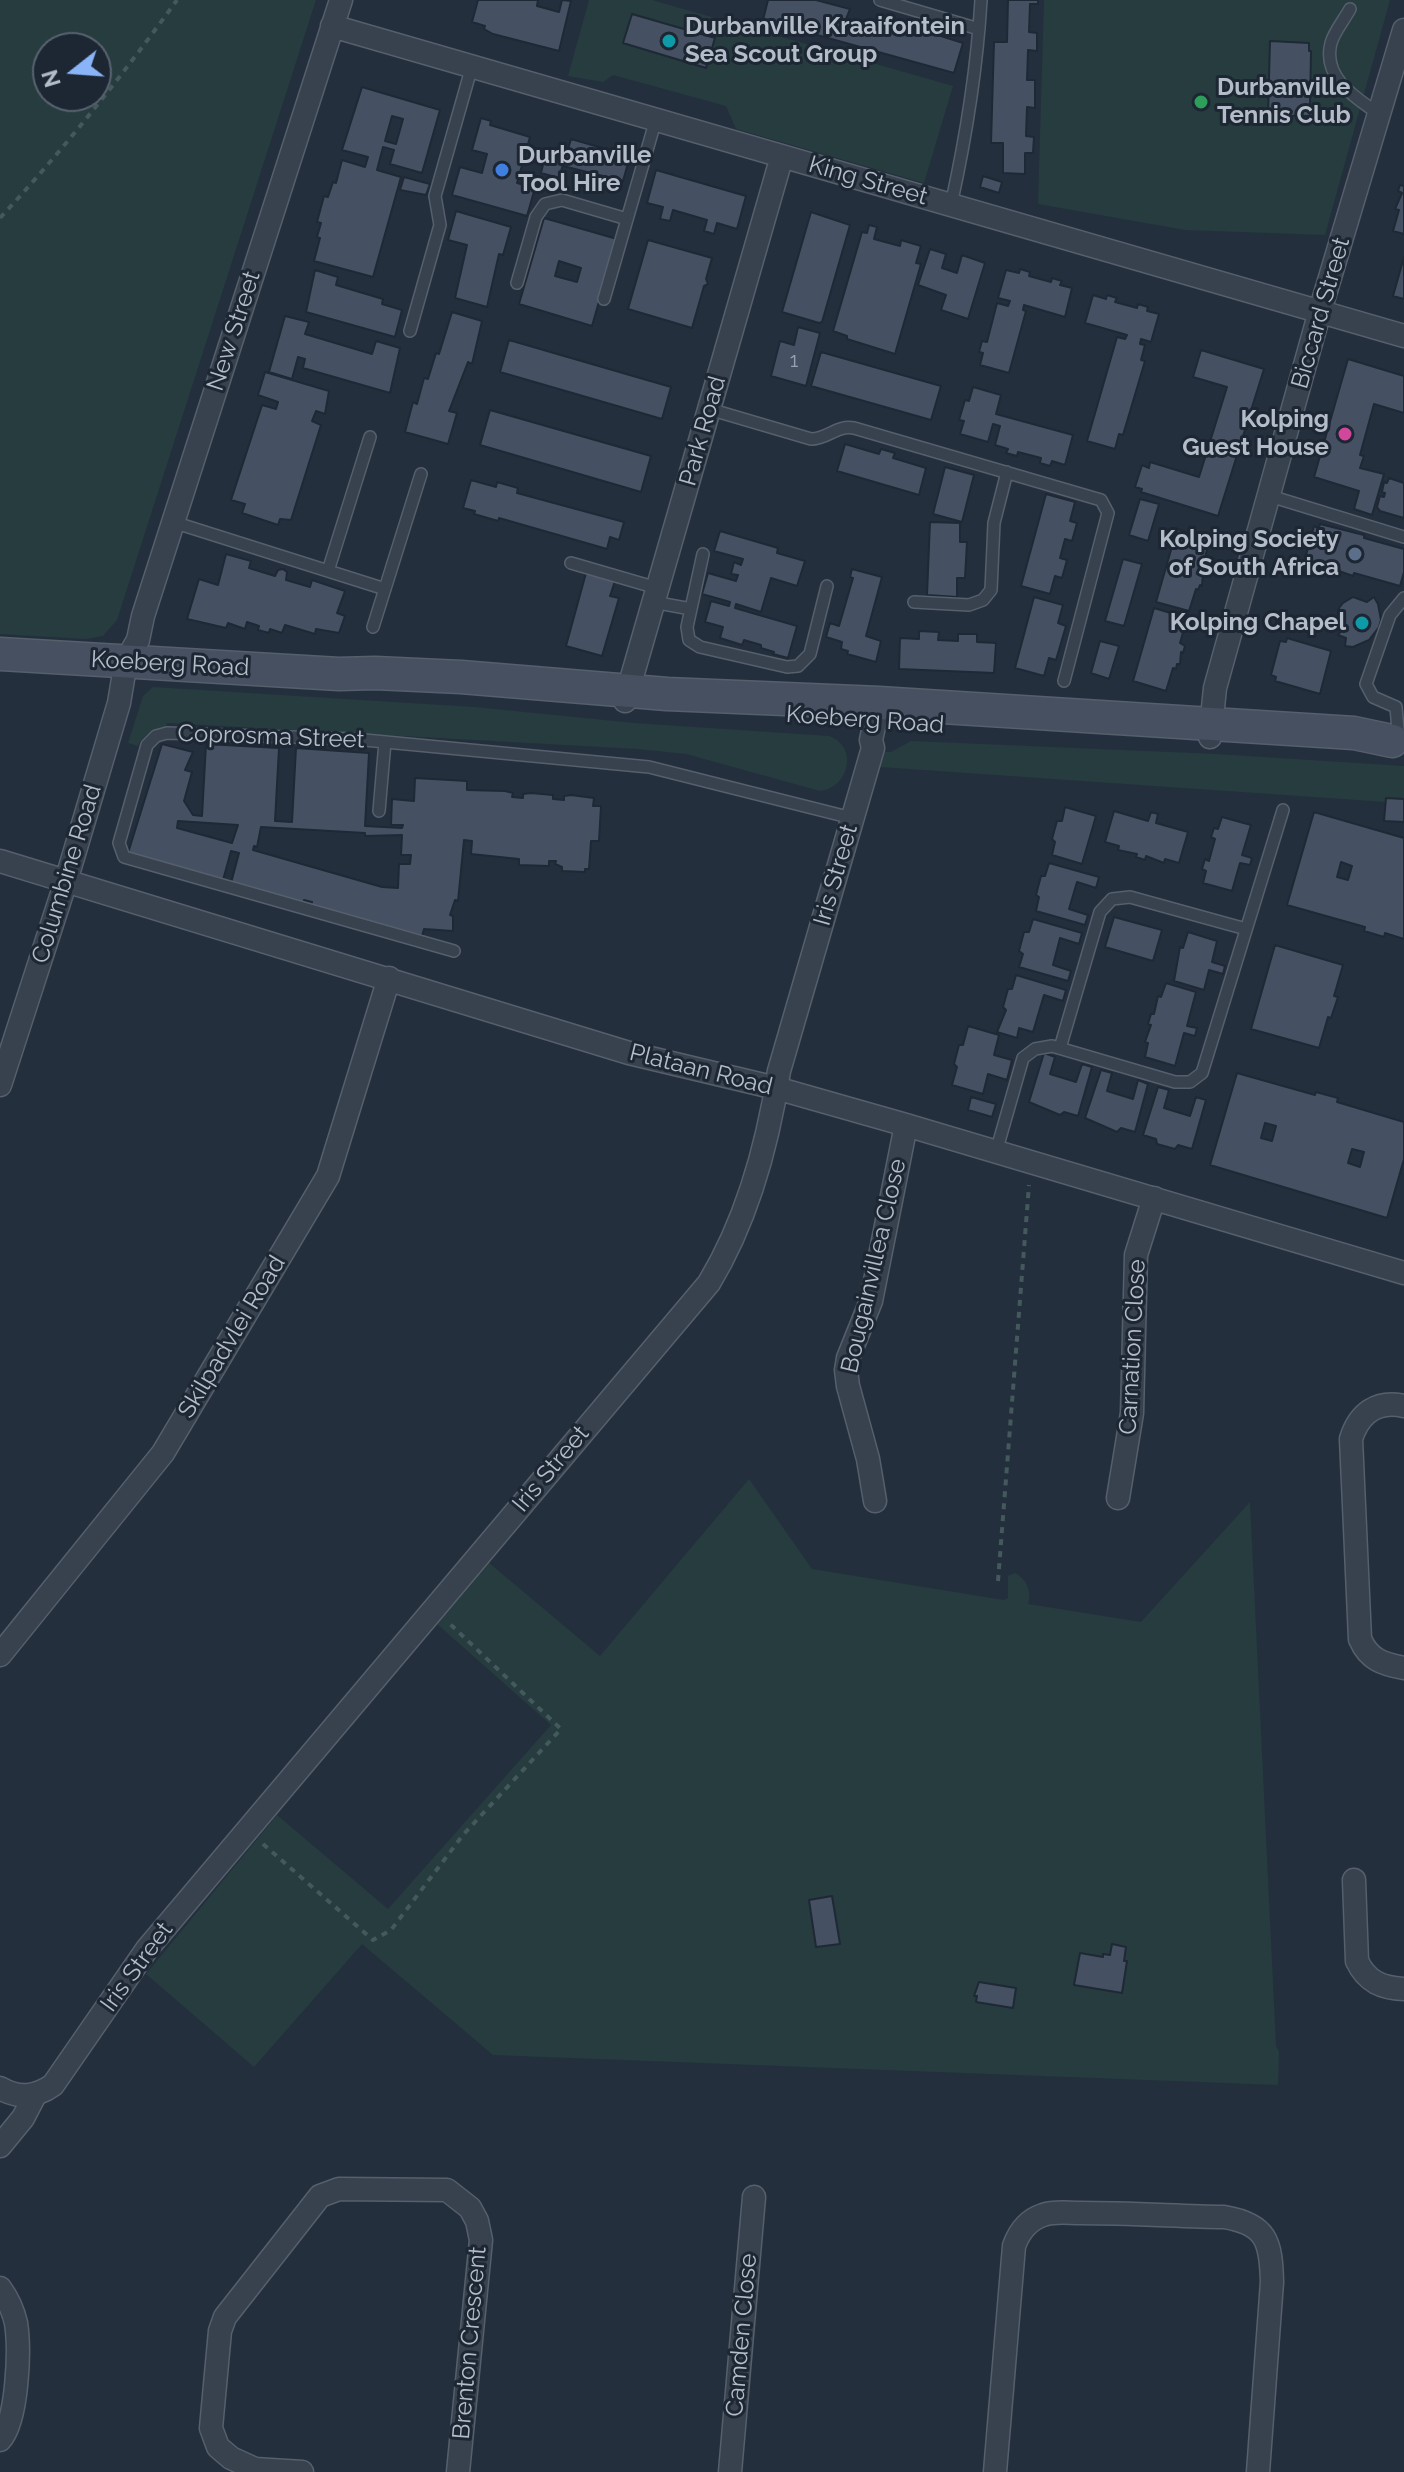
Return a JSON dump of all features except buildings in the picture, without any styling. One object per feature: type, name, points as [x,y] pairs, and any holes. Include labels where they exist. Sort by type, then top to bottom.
[{"type":"main road","name":"Koeberg Road","points":[[0,654],[339,674],[387,684],[625,698],[1210,731],[1354,733],[1398,742]]},
{"type":"street","name":"New Street","points":[[126,661],[138,640],[341,0]]},
{"type":"street","name":"King Street","points":[[332,26],[1404,336]]},
{"type":"street","name":"Biccard Street","points":[[1210,731],[1215,688],[1320,311],[1404,30]]},
{"type":"street","name":"Park Road","points":[[625,698],[782,156]]},
{"type":"street","name":"Columbine Road","points":[[0,1085],[119,703],[126,661]]},
{"type":"street","name":"Iris Street","points":[[0,2146],[23,2118],[35,2095],[53,2085],[60,2076],[147,1949],[709,1283],[734,1240],[746,1203],[779,1071],[873,748],[871,740],[877,711]]},
{"type":"street","name":"Plataan Road","points":[[0,861],[629,1053],[776,1088],[1404,1273]]},
{"type":"street","name":"Skilpadvlei Road","points":[[0,1655],[163,1453],[328,1176],[389,978]]},
{"type":"street","name":"Bougainvillea Close","points":[[875,1501],[846,1370],[871,1301],[906,1125]]},
{"type":"street","name":"Carnation Close","points":[[1118,1498],[1132,1413],[1136,1255],[1154,1198]]},
{"type":"street","points":[[1404,1406],[1373,1407],[1355,1424],[1351,1439],[1360,1639],[1364,1649],[1380,1663],[1404,1668]]},
{"type":"street","points":[[1354,1880],[1357,1961],[1361,1971],[1377,1984],[1404,1989]]},
{"type":"street","points":[[0,2088],[17,2095],[35,2095]]},
{"type":"street","name":"Brenton Crescent","points":[[302,2472],[255,2469],[231,2458],[218,2447],[211,2428],[220,2331],[225,2317],[320,2196],[339,2189],[447,2190],[470,2208],[477,2221],[481,2240],[458,2472]]},
{"type":"street","name":"Camden Close","points":[[730,2472],[754,2197]]},
{"type":"street","points":[[995,2472],[1014,2246],[1018,2234],[1039,2216],[1095,2213],[1224,2217],[1253,2225],[1266,2237],[1271,2253],[1272,2282],[1258,2472]]},
{"type":"street","points":[[0,2288],[13,2314],[17,2346],[12,2415],[8,2429],[0,2440]]},
{"type":"lane","points":[[880,0],[979,29]]},
{"type":"lane","points":[[951,205],[967,132],[981,0]]},
{"type":"lane","points":[[1350,9],[1332,40],[1331,62],[1347,92],[1379,114]]},
{"type":"lane","points":[[410,331],[440,225],[435,196],[472,66]]},
{"type":"lane","points":[[604,299],[656,119]]},
{"type":"lane","points":[[517,283],[536,217],[545,204],[562,200],[627,219]]},
{"type":"lane","points":[[709,409],[811,439],[823,438],[842,427],[854,428],[1101,500],[1107,508],[1107,517],[1064,681]]},
{"type":"lane","points":[[328,571],[370,437]]},
{"type":"lane","points":[[914,602],[969,605],[977,604],[987,596],[993,583],[994,523],[1007,472]]},
{"type":"lane","points":[[373,627],[421,474]]},
{"type":"lane","points":[[1270,496],[1404,537]]},
{"type":"lane","points":[[173,522],[385,589]]},
{"type":"lane","points":[[703,554],[687,634],[694,645],[792,667],[803,663],[810,654],[827,586]]},
{"type":"lane","points":[[571,563],[691,609]]},
{"type":"lane","points":[[1398,742],[1396,707],[1373,697],[1366,684],[1390,615],[1404,598]]},
{"type":"lane","name":"Coprosma Street","points":[[454,951],[124,857],[119,848],[147,745],[161,734],[338,738],[649,767],[852,818]]},
{"type":"lane","points":[[379,811],[385,742]]},
{"type":"lane","points":[[996,1152],[1023,1058],[1043,1046],[1060,1048],[1175,1082],[1190,1082],[1197,1078],[1206,1067],[1283,810]]},
{"type":"lane","points":[[1060,1048],[1100,912],[1112,899],[1130,897],[1246,929]]},
{"type":"path","points":[[0,218],[47,168],[177,0]]},
{"type":"path","points":[[998,1581],[1031,1162]]},
{"type":"path","points":[[246,1830],[373,1940],[391,1930],[463,1835],[561,1729],[433,1608]]},
{"type":"green space","points":[[0,0],[316,0],[117,620],[103,636],[86,639],[0,634]]},
{"type":"green space","points":[[589,0],[652,0],[953,86],[924,183],[736,129],[726,106],[613,75],[603,82],[568,76]]},
{"type":"green space","name":"Durbanville Tennis Club","points":[[1044,0],[1390,0],[1325,235],[1185,230],[1038,204]]},
{"type":"green space","points":[[153,687],[474,707],[634,723],[829,736],[844,749],[847,766],[838,783],[820,791],[686,754],[637,749],[167,723],[166,727],[146,736],[138,746],[128,743],[143,696]]},
{"type":"green space","points":[[911,741],[1216,754],[1404,766],[1404,799],[1386,798],[1386,802],[880,767],[885,752]]},
{"type":"green space","points":[[749,1479],[812,1569],[1004,1600],[1008,1598],[1008,1576],[1015,1573],[1028,1586],[1028,1604],[1141,1622],[1250,1502],[1276,2046],[1279,2052],[1278,2085],[493,2055],[362,1944],[254,2067],[146,1974],[277,1815],[388,1909],[551,1725],[437,1624],[488,1562],[600,1656]]},
{"type":"place","name":"Durbanville Kraaifontein Sea Scout Group","points":[[669,41]]},
{"type":"place","name":"Durbanville Tennis Club","points":[[1201,102]]},
{"type":"place","name":"Durbanville Tool Hire","points":[[502,170]]},
{"type":"place","name":"Kolping Guest House","points":[[1345,434]]},
{"type":"place","name":"Kolping Society of South Africa","points":[[1355,554]]},
{"type":"place","name":"Kolping Chapel","points":[[1362,623]]}]
